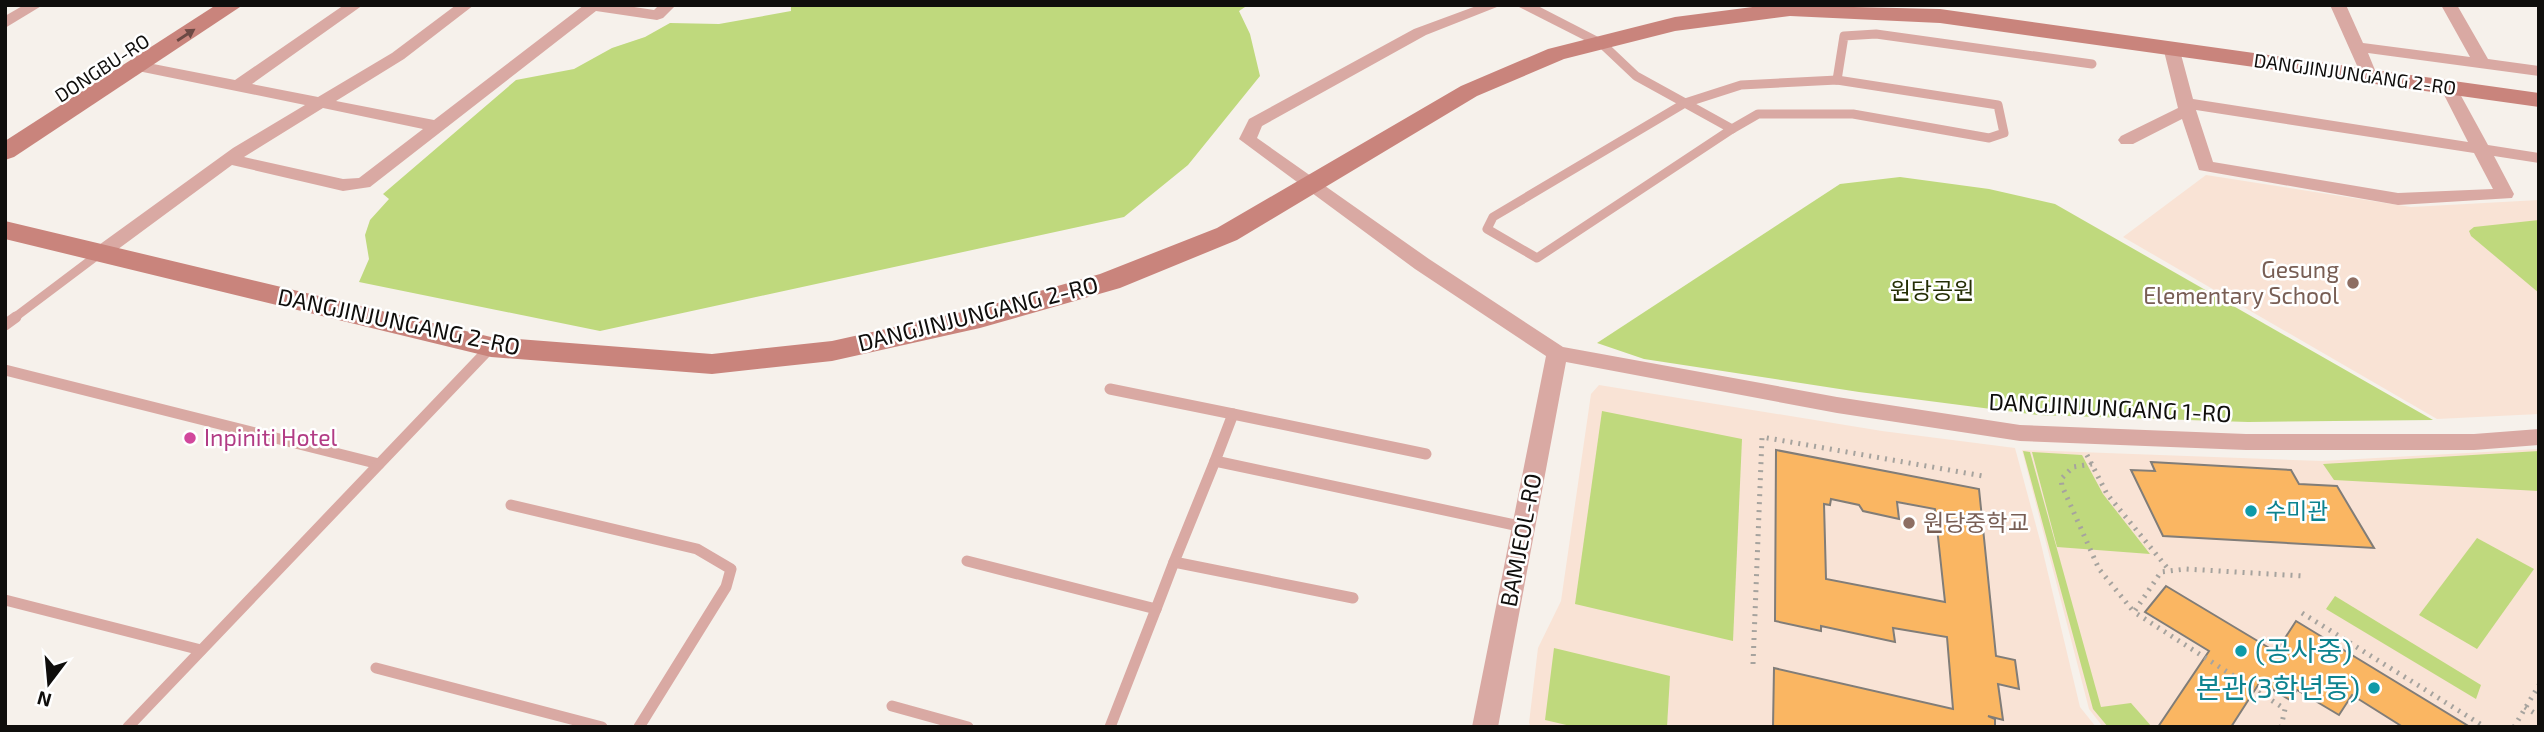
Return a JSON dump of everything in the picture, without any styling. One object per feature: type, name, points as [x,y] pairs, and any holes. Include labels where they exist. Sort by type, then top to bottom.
[{"type":"street","points":[[5,23],[36,5]]},
{"type":"street","name":"DONGBU-RO","points":[[5,130],[200,5]]},
{"type":"street","points":[[5,152],[232,5]]},
{"type":"street","points":[[239,85],[355,5]]},
{"type":"street","points":[[99,254],[229,159],[398,56],[466,5]]},
{"type":"street","points":[[229,159],[343,185],[365,183],[593,6],[657,15],[668,5]]},
{"type":"street","points":[[1494,5],[1420,32],[1255,123],[1248,139],[1422,264],[1558,353]]},
{"type":"street","points":[[1523,5],[1600,42]]},
{"type":"street","points":[[2322,5],[2348,26]]},
{"type":"street","points":[[2338,5],[2369,75]]},
{"type":"street","points":[[2449,5],[2482,62]]},
{"type":"street","name":"DANGJINJUNGANG 2-RO","points":[[5,230],[491,347],[712,364],[832,351],[979,318],[1110,281],[1227,234],[1469,91],[1556,54],[1675,24],[1790,9],[1940,16],[2539,100]]},
{"type":"street","points":[[2171,47],[2205,166],[2398,199],[2505,194],[2448,87]]},
{"type":"street","points":[[2357,47],[2539,71]]},
{"type":"street","points":[[138,66],[239,85],[316,104],[436,126]]},
{"type":"street","points":[[2127,140],[2186,107],[2539,158]]},
{"type":"street","name":"DANGJINJUNGANG 1-RO","points":[[1558,353],[1837,405],[2020,433],[2246,442],[2474,442],[2539,437]]},
{"type":"street","name":"BAMJEOL-RO","points":[[1485,727],[1558,353]]},
{"type":"lane","points":[[1837,80],[1844,36],[1875,34],[2092,64]]},
{"type":"lane","points":[[1600,42],[1636,76],[1732,129]]},
{"type":"lane","points":[[1837,80],[1998,105],[2004,133],[1989,138],[1853,114],[1758,114],[1537,258],[1487,229],[1493,217],[1685,103],[1741,85],[1837,80]]},
{"type":"lane","points":[[5,325],[99,254]]},
{"type":"lane","points":[[128,727],[491,347]]},
{"type":"lane","points":[[5,370],[379,464]]},
{"type":"lane","points":[[1110,389],[1426,454]]},
{"type":"lane","points":[[1111,727],[1233,414]]},
{"type":"lane","points":[[1215,461],[1524,527]]},
{"type":"lane","points":[[511,505],[697,549],[731,569],[726,587],[639,727]]},
{"type":"lane","points":[[967,561],[1156,609]]},
{"type":"lane","points":[[1174,562],[1353,598]]},
{"type":"lane","points":[[5,600],[201,650]]},
{"type":"lane","points":[[376,668],[602,727]]},
{"type":"lane","points":[[892,706],[968,727]]},
{"type":"path","points":[[1754,664],[1762,437],[1983,476]]},
{"type":"path","points":[[2084,449],[2107,494],[2169,571]]},
{"type":"path","points":[[2092,464],[2073,467],[2061,479],[2099,569],[2134,612],[2285,709],[2281,727]]},
{"type":"path","points":[[2134,612],[2161,572],[2302,576]]},
{"type":"path","points":[[2302,613],[2485,727]]},
{"type":"path","points":[[2514,727],[2539,685]]},
{"type":"path","points":[[2525,707],[2539,716]]},
{"type":"shaded area","points":[[2206,175],[2411,207],[2539,200],[2539,414],[2437,419],[2123,237]]},
{"type":"shaded area","name":"원당중학교","points":[[1599,385],[1882,431],[2015,448],[2080,707],[2096,727],[1531,727],[1529,723],[1538,648],[1561,601],[1591,394]]},
{"type":"shaded area","points":[[2539,449],[2539,727],[2103,727],[2089,709],[2022,450],[2322,461]]},
{"type":"green space","points":[[791,5],[1248,5],[1239,11],[1250,34],[1260,76],[1188,165],[1124,217],[600,331],[359,282],[369,259],[365,235],[370,220],[389,199],[383,194],[516,80],[574,69],[612,48],[645,37],[670,23],[719,24],[791,11]]},
{"type":"green space","name":"원당공원","points":[[1900,177],[1989,189],[2055,204],[2433,420],[2248,422],[2038,415],[1859,392],[1644,359],[1597,343],[1840,184]]},
{"type":"green space","points":[[2539,220],[2539,293],[2471,236],[2469,231],[2474,227]]},
{"type":"green space","points":[[1602,411],[1742,439],[1733,641],[1575,604]]},
{"type":"green space","points":[[2023,451],[2030,452],[2101,707],[2131,703],[2152,727],[2108,727],[2093,709]]},
{"type":"green space","points":[[2539,451],[2539,491],[2334,480],[2323,464]]},
{"type":"green space","points":[[2032,452],[2082,455],[2103,494],[2150,554],[2057,547]]},
{"type":"green space","points":[[2477,538],[2534,569],[2477,649],[2419,615]]},
{"type":"green space","points":[[2335,596],[2481,685],[2476,699],[2326,609]]},
{"type":"green space","points":[[1554,648],[1670,676],[1667,727],[1575,727],[1545,720]]},
{"type":"building","points":[[1776,450],[1979,489],[1996,656],[2015,660],[2019,689],[1998,684],[2003,720],[1988,716],[1995,719],[1995,727],[1773,727],[1774,668],[1953,709],[1947,637],[1893,628],[1895,642],[1821,626],[1821,631],[1775,621]],"holes":[[[1831,499],[1859,505],[1863,511],[1899,519],[1897,502],[1935,509],[1945,602],[1826,579],[1824,504],[1830,505]]]},
{"type":"building","name":"수미관","points":[[2151,462],[2291,470],[2299,484],[2337,486],[2374,548],[2163,536],[2131,470],[2155,471]]},
{"type":"building","points":[[2166,586],[2276,652],[2296,621],[2470,727],[2403,727],[2352,695],[2339,715],[2297,690],[2290,700],[2260,682],[2231,727],[2158,727],[2209,651],[2145,612]]},
{"type":"place","name":"Gesung Elementary School","points":[[2353,283]]},
{"type":"place","name":"Inpiniti Hotel","points":[[190,438]]},
{"type":"place","name":"수미관","points":[[2251,511]]},
{"type":"place","name":"원당중학교","points":[[1909,523]]},
{"type":"place","name":"(공사중)","points":[[2241,651]]},
{"type":"place","name":"본관(3학년동)","points":[[2374,688]]}]
